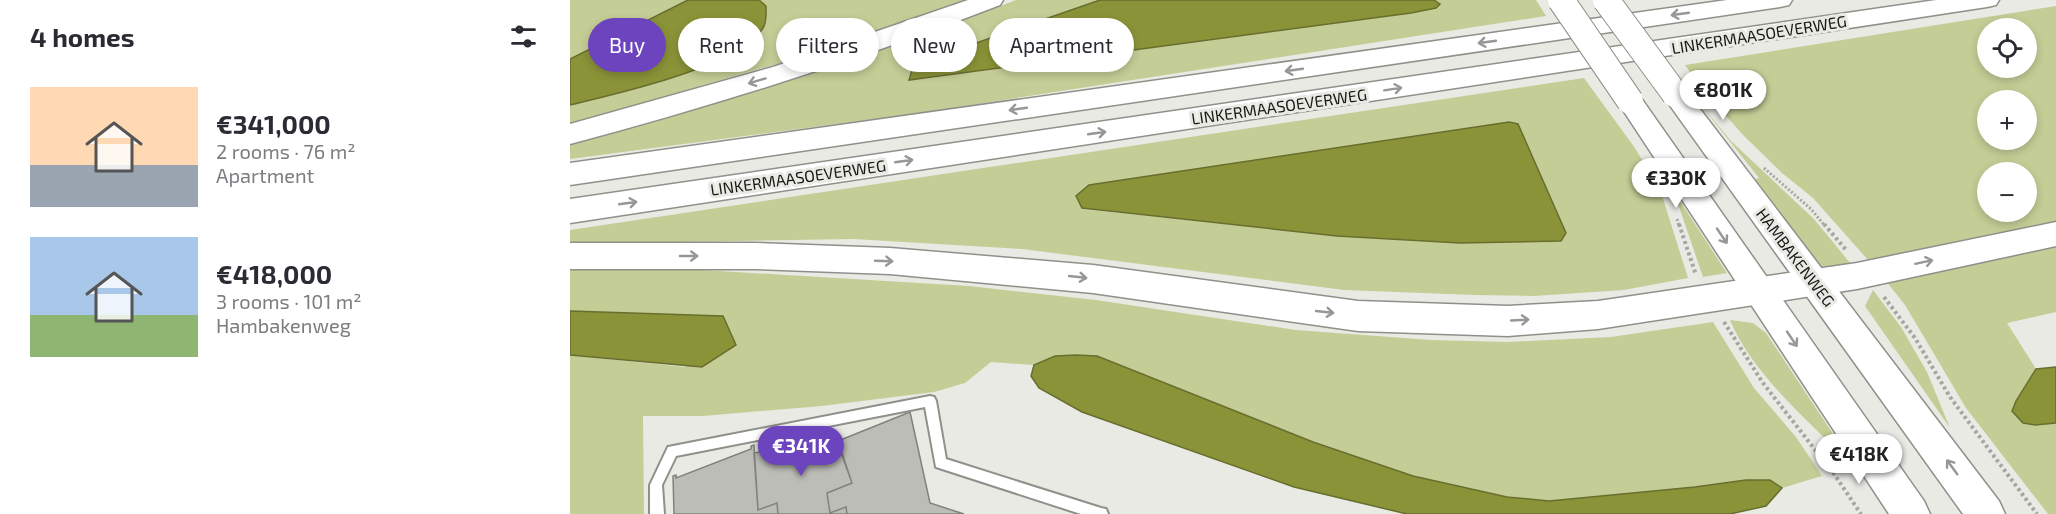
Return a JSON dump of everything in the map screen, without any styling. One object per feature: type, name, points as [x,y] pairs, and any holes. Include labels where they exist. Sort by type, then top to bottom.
[{"type":"highway","points":[[570,134],[794,70],[991,0]]},
{"type":"highway","name":"LINKERMAASOEVERWEG","points":[[570,174],[1780,0]]},
{"type":"highway","name":"LINKERMAASOEVERWEG","points":[[570,211],[1987,0]]},
{"type":"highway","points":[[570,256],[754,256],[972,267],[1093,279],[1358,316],[1508,321],[1598,315],[1867,274],[2056,234]]},
{"type":"main road","points":[[1561,0],[1911,514]]},
{"type":"main road","name":"HAMBAKENWEG","points":[[1606,0],[1986,514]]},
{"type":"lane","points":[[657,514],[656,485],[672,451],[930,401],[940,463],[1101,514]]},
{"type":"shaded area","points":[[570,0],[688,0],[652,18],[588,18],[588,50],[570,59]]},
{"type":"shaded area","points":[[688,0],[759,0],[766,6],[764,26],[764,18],[678,18],[678,72],[688,72],[645,86],[570,105],[570,59],[588,50],[588,72],[666,72],[666,18],[652,18]]},
{"type":"shaded area","points":[[759,0],[966,0],[914,18],[891,18],[891,26],[879,30],[879,18],[776,18],[776,64],[764,68],[762,18],[766,6]]},
{"type":"shaded area","points":[[1016,0],[1100,0],[1048,18],[989,18],[989,43],[977,49],[977,18],[969,18]]},
{"type":"shaded area","points":[[1100,0],[1434,0],[1440,4],[1436,8],[1411,13],[1134,50],[1134,18],[1048,18]]},
{"type":"shaded area","points":[[1434,0],[1536,0],[1546,16],[920,113],[570,159],[570,143],[683,112],[813,72],[879,72],[879,50],[891,46],[891,72],[931,72],[915,80],[989,70],[989,72],[1134,72],[1134,50],[1411,13],[1436,8],[1440,4]]},
{"type":"shaded area","points":[[2056,6],[2056,221],[1868,260],[1813,198],[1782,173],[1743,135],[1703,90],[1685,65],[1977,19],[1977,78],[2037,78],[2037,18],[1981,18]]},
{"type":"shaded area","points":[[989,38],[989,69],[977,71],[977,43]]},
{"type":"shaded area","points":[[687,72],[749,72],[570,124],[570,105]]},
{"type":"shaded area","points":[[911,72],[969,72],[909,80]]},
{"type":"shaded area","points":[[1584,78],[1635,148],[1661,192],[1688,278],[1624,290],[1534,296],[1344,290],[1022,249],[853,239],[570,244],[570,230]],"holes":[[[1082,209],[1561,241],[1460,243],[1337,236]]]},
{"type":"shaded area","points":[[1684,84],[1731,141],[1814,219],[1851,264],[1827,268],[1817,264],[1753,180],[1759,178]]},
{"type":"shaded area","points":[[1509,122],[1518,124],[1566,233],[1561,241],[1460,243],[1337,236],[1082,208],[1076,196],[1089,185]]},
{"type":"shaded area","points":[[1674,192],[1727,273],[1703,277]]},
{"type":"shaded area","points":[[2056,247],[2056,312],[2007,323],[2036,369],[2028,384],[2035,425],[2056,423],[2056,514],[2048,514],[1966,408],[1905,305],[1886,281]]},
{"type":"shaded area","points":[[603,264],[969,286],[1096,300],[1296,330],[1431,340],[1507,342],[1611,337],[1713,322],[1754,388],[1796,437],[1822,476],[1782,488],[1770,480],[1746,480],[1549,501],[1507,497],[1413,476],[1055,356],[1034,365],[991,362],[965,383],[934,392],[822,406],[703,416],[643,416],[644,514],[570,514],[570,355],[685,367],[723,316],[570,311],[570,266]]},
{"type":"shaded area","points":[[1873,290],[1901,327],[1927,372],[1950,428],[1865,306]]},
{"type":"shaded area","points":[[570,311],[723,316],[736,345],[702,367],[570,355]]},
{"type":"shaded area","points":[[1730,320],[1753,323],[1766,333],[1855,467],[1803,417],[1768,379],[1740,340]]},
{"type":"shaded area","points":[[1055,356],[1097,356],[1313,442],[1413,476],[1507,497],[1549,501],[1746,480],[1770,480],[1782,488],[1766,506],[1730,514],[1407,514],[1294,487],[1082,412],[1039,388],[1031,376],[1034,365]]},
{"type":"shaded area","points":[[2056,367],[2056,423],[2035,425],[2023,423],[2012,411],[2016,401],[2036,369]]},
{"type":"building","points":[[910,412],[930,503],[964,514],[847,514],[846,507],[830,513],[827,493],[852,483],[838,441]]},
{"type":"building","points":[[835,436],[852,483],[827,493],[830,513],[846,507],[847,514],[778,514],[777,503],[758,510],[754,453]]},
{"type":"building","points":[[754,445],[758,510],[777,503],[778,514],[674,514],[673,476],[676,475],[676,478],[751,449]]}]
